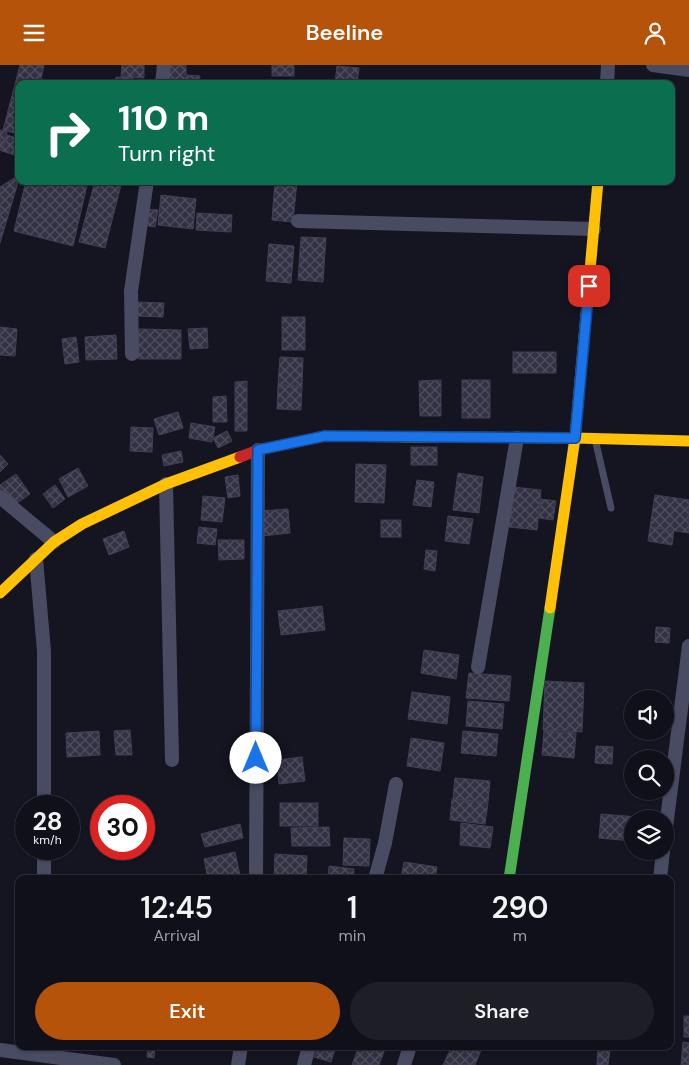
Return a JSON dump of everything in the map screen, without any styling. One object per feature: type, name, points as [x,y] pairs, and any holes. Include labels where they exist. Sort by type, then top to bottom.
[{"type":"street","points":[[162,80],[164,65]]},
{"type":"street","points":[[607,80],[608,65]]},
{"type":"street","points":[[653,65],[689,69]]},
{"type":"street","points":[[132,354],[131,291],[146,185]]},
{"type":"street","points":[[510,875],[575,438],[598,185]]},
{"type":"street","points":[[298,221],[594,229]]},
{"type":"street","points":[[0,593],[54,542],[82,524],[166,484],[258,450],[325,436],[689,441]]},
{"type":"street","points":[[478,667],[517,438]]},
{"type":"street","points":[[256,875],[258,450]]},
{"type":"street","points":[[166,484],[172,760]]},
{"type":"street","points":[[0,497],[54,542]]},
{"type":"street","points":[[36,559],[44,651],[44,795]]},
{"type":"street","points":[[668,810],[689,646]]},
{"type":"street","points":[[376,875],[385,843],[396,784]]},
{"type":"street","points":[[44,860],[44,875]]},
{"type":"street","points":[[660,875],[662,860]]},
{"type":"street","points":[[0,1050],[45,1051],[114,1065]]},
{"type":"street","points":[[238,1065],[240,1050]]},
{"type":"street","points":[[304,1065],[308,1050]]},
{"type":"street","points":[[404,1065],[409,1050]]},
{"type":"lane","points":[[595,439],[611,507]]},
{"type":"building","points":[[20,65],[44,65],[41,80],[16,80]]},
{"type":"building","points":[[122,65],[144,65],[144,78],[121,77]]},
{"type":"building","points":[[167,65],[186,65],[186,75],[200,76],[200,80],[166,80]]},
{"type":"building","points":[[272,65],[294,65],[294,76],[272,76]]},
{"type":"building","points":[[337,66],[359,68],[358,80],[335,80]]},
{"type":"building","points":[[116,77],[133,78],[133,80],[116,80]]},
{"type":"building","points":[[15,84],[15,133],[3,130]]},
{"type":"building","points":[[0,130],[7,132],[2,151],[0,150]]},
{"type":"building","points":[[7,135],[15,138],[15,155],[2,151]]},
{"type":"building","points":[[15,178],[15,185],[17,185],[0,243],[0,187]]},
{"type":"building","points":[[25,185],[87,185],[73,246],[14,231]]},
{"type":"building","points":[[94,185],[121,185],[105,248],[79,242]]},
{"type":"building","points":[[275,185],[297,185],[293,222],[272,220]]},
{"type":"building","points":[[161,195],[196,199],[193,229],[158,225]]},
{"type":"building","points":[[145,209],[158,210],[155,227],[143,225]]},
{"type":"building","points":[[197,213],[232,215],[231,232],[196,230]]},
{"type":"building","points":[[301,237],[326,238],[323,282],[298,280]]},
{"type":"building","points":[[269,244],[294,246],[291,283],[266,281]]},
{"type":"building","points":[[136,302],[164,303],[163,317],[136,316]]},
{"type":"building","points":[[282,317],[305,317],[305,350],[282,350]]},
{"type":"building","points":[[0,327],[17,329],[15,356],[0,355]]},
{"type":"building","points":[[207,328],[208,348],[190,349],[188,329]]},
{"type":"building","points":[[139,329],[181,330],[181,359],[138,359]]},
{"type":"building","points":[[116,335],[117,359],[86,360],[85,337]]},
{"type":"building","points":[[76,337],[79,362],[65,364],[62,339]]},
{"type":"building","points":[[513,352],[556,352],[556,373],[513,373]]},
{"type":"building","points":[[280,357],[303,358],[302,386],[278,385]]},
{"type":"building","points":[[441,380],[441,416],[420,416],[419,381]]},
{"type":"building","points":[[462,380],[490,380],[490,418],[462,418]]},
{"type":"building","points":[[247,381],[247,431],[235,431],[235,382]]},
{"type":"building","points":[[278,385],[302,386],[301,410],[277,409]]},
{"type":"building","points":[[226,396],[227,422],[213,422],[213,397]]},
{"type":"building","points":[[178,412],[183,428],[159,435],[154,419]]},
{"type":"building","points":[[191,423],[215,427],[212,442],[189,438]]},
{"type":"building","points":[[131,427],[153,428],[152,452],[130,451]]},
{"type":"building","points":[[227,431],[232,441],[218,448],[213,438]]},
{"type":"building","points":[[411,447],[437,447],[437,465],[411,465]]},
{"type":"building","points":[[181,451],[183,462],[164,466],[162,455]]},
{"type":"building","points":[[0,455],[8,464],[0,472]]},
{"type":"building","points":[[356,464],[386,465],[384,503],[355,502]]},
{"type":"building","points":[[78,468],[88,486],[68,497],[59,479]]},
{"type":"building","points":[[458,473],[483,477],[479,513],[453,510]]},
{"type":"building","points":[[16,474],[30,494],[13,506],[0,489],[0,485]]},
{"type":"building","points":[[238,475],[240,496],[228,498],[225,477]]},
{"type":"building","points":[[417,480],[434,482],[431,507],[413,505]]},
{"type":"building","points":[[55,485],[65,499],[53,508],[43,494]]},
{"type":"building","points":[[513,487],[541,490],[537,530],[509,527]]},
{"type":"building","points":[[655,495],[689,500],[689,533],[650,527]]},
{"type":"building","points":[[203,496],[225,498],[222,522],[201,520]]},
{"type":"building","points":[[541,499],[556,501],[553,520],[539,518]]},
{"type":"building","points":[[288,509],[290,533],[262,536],[260,511]]},
{"type":"building","points":[[448,516],[473,519],[469,544],[445,541]]},
{"type":"building","points":[[381,520],[401,520],[401,537],[381,537]]},
{"type":"building","points":[[199,527],[217,529],[215,545],[197,543]]},
{"type":"building","points":[[650,527],[674,531],[672,545],[648,541]]},
{"type":"building","points":[[124,531],[129,547],[109,555],[103,539]]},
{"type":"building","points":[[218,540],[244,540],[244,559],[219,560]]},
{"type":"building","points":[[426,550],[437,551],[435,571],[424,569]]},
{"type":"building","points":[[322,606],[325,630],[281,635],[278,611]]},
{"type":"building","points":[[656,627],[670,628],[669,643],[655,642]]},
{"type":"building","points":[[424,650],[459,655],[456,679],[421,673]]},
{"type":"building","points":[[469,673],[511,676],[509,701],[466,698]]},
{"type":"building","points":[[545,681],[584,683],[582,732],[543,730]]},
{"type":"building","points":[[412,692],[450,697],[447,724],[408,719]]},
{"type":"building","points":[[468,701],[504,704],[502,729],[466,726]]},
{"type":"building","points":[[130,730],[132,755],[116,755],[114,731]]},
{"type":"building","points":[[99,731],[100,755],[67,757],[66,733]]},
{"type":"building","points":[[463,731],[498,734],[496,756],[461,753]]},
{"type":"building","points":[[544,731],[576,733],[574,758],[542,755]]},
{"type":"building","points":[[411,738],[444,743],[440,771],[407,766]]},
{"type":"building","points":[[596,746],[613,747],[612,764],[595,763]]},
{"type":"building","points":[[302,757],[305,781],[279,784],[277,760]]},
{"type":"building","points":[[455,778],[490,781],[488,802],[453,799]]},
{"type":"building","points":[[452,799],[488,803],[485,824],[450,820]]},
{"type":"building","points":[[280,803],[318,803],[318,826],[280,826]]},
{"type":"building","points":[[601,814],[624,816],[624,840],[599,838]]},
{"type":"building","points":[[461,823],[493,827],[490,848],[460,845]]},
{"type":"building","points":[[240,824],[243,838],[205,847],[201,834]]},
{"type":"building","points":[[329,827],[330,846],[292,846],[291,828]]},
{"type":"building","points":[[344,838],[370,839],[369,866],[343,865]]},
{"type":"building","points":[[235,852],[240,875],[207,875],[204,859]]},
{"type":"building","points":[[275,854],[307,856],[306,875],[274,875]]},
{"type":"building","points":[[404,862],[437,867],[436,875],[402,875]]},
{"type":"building","points":[[329,866],[354,869],[353,875],[328,875]]},
{"type":"building","points":[[684,1016],[689,1016],[689,1037],[684,1037]]},
{"type":"building","points":[[683,1042],[689,1043],[689,1065],[681,1065]]},
{"type":"building","points":[[148,1050],[155,1050],[154,1058],[147,1057]]},
{"type":"building","points":[[317,1050],[335,1050],[331,1062],[314,1057]]},
{"type":"building","points":[[358,1050],[385,1050],[379,1065],[352,1065]]},
{"type":"building","points":[[450,1050],[481,1050],[475,1065],[443,1065]]},
{"type":"building","points":[[598,1050],[610,1050],[608,1065],[597,1065]]},
{"type":"traffic: fast","points":[[510,875],[550,608]]},
{"type":"traffic: slow","points":[[550,608],[575,438],[598,185]]},
{"type":"traffic: slow","points":[[402,437],[689,441]]},
{"type":"traffic: slow","points":[[0,593],[54,542],[82,524],[166,484],[240,457]]},
{"type":"traffic: jam","points":[[240,457],[258,450],[325,436],[402,437]]},
{"type":"route","points":[[256,758],[258,450],[325,436],[575,438],[589,286]]}]
